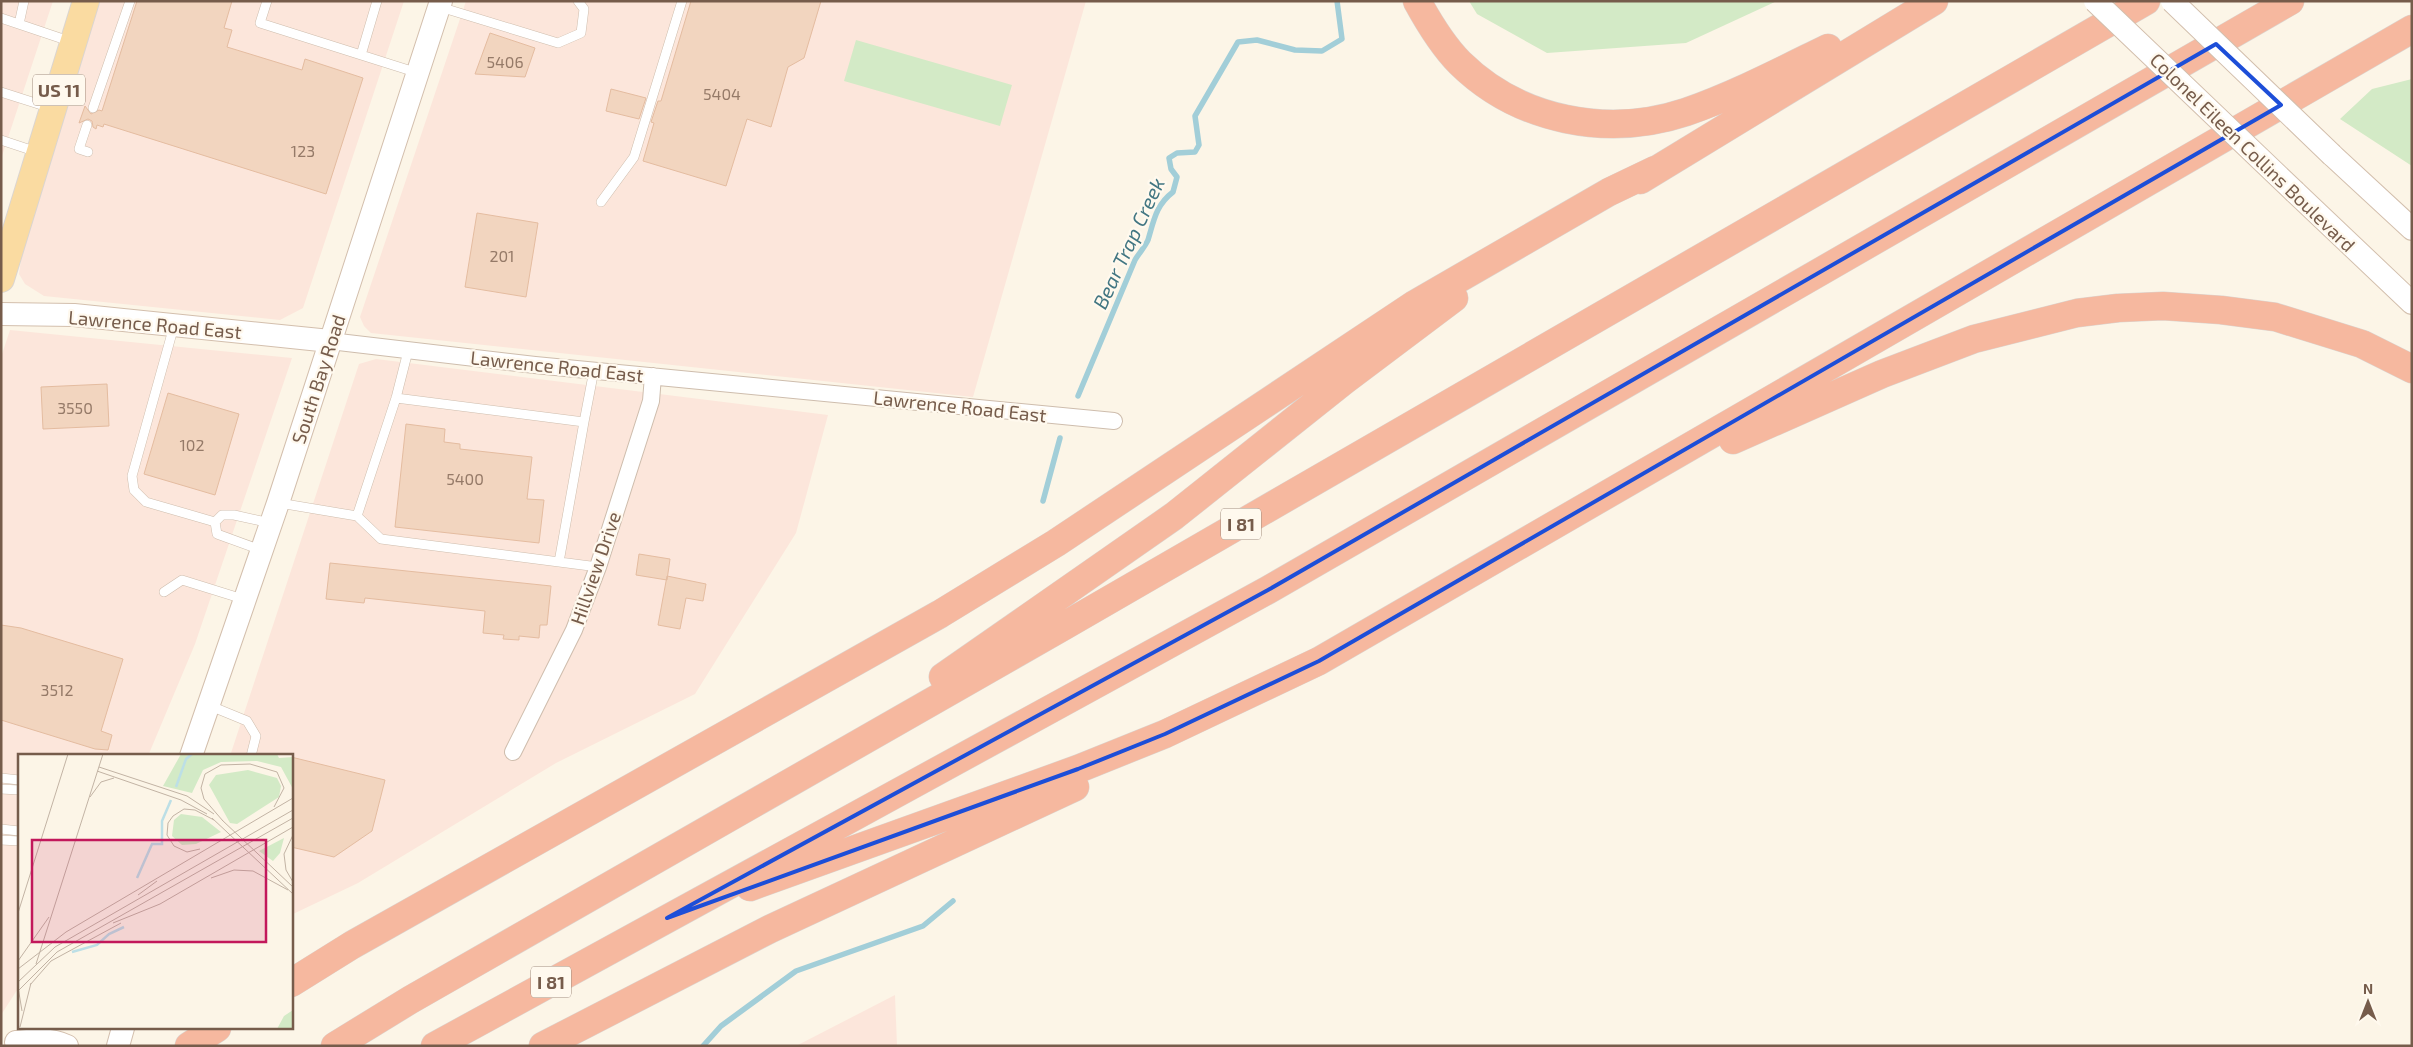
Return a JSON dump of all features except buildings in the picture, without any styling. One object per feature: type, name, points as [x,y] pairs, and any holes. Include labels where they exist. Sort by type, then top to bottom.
[{"type":"highway","points":[[1416,1],[1438,37],[1460,64],[1504,98],[1546,116],[1594,124],[1644,122],[1684,112],[1741,90],[1923,1]]},
{"type":"highway","points":[[292,981],[352,945],[940,614],[1056,543],[1415,304],[1609,192],[1654,170],[1880,36],[1934,1]]},
{"type":"highway","name":"I 81","points":[[336,1046],[410,1000],[2146,1]]},
{"type":"highway","name":"I 81","points":[[435,1046],[1268,590],[2290,1]]},
{"type":"highway","points":[[667,918],[1078,770],[1165,734],[1318,661],[2412,29]]},
{"type":"highway","points":[[800,777],[1174,516],[1346,380],[1458,296],[1609,202],[1654,170]]},
{"type":"highway","points":[[1608,495],[1891,371],[1974,339],[2077,313],[2118,308],[2163,306],[2222,310],[2275,317],[2362,344],[2412,369]]},
{"type":"highway","points":[[544,1046],[770,929],[1079,785],[1165,734]]},
{"type":"highway","points":[[189,1046],[214,1030]]},
{"type":"main road","name":"US 11","points":[[1,279],[86,1]]},
{"type":"main road","name":"Colonel Eileen Collins Boulevard","points":[[2095,1],[2412,303]]},
{"type":"main road","points":[[2172,1],[2412,229]]},
{"type":"main road","name":"South Bay Road","points":[[192,754],[243,599],[274,513],[441,4]]},
{"type":"main road","name":"Lawrence Road East","points":[[1,314],[74,315],[330,341]]},
{"type":"main road","points":[[118,1046],[122,1030]]},
{"type":"main road","points":[[18,1039],[56,1041],[67,1046]]},
{"type":"street","name":"Lawrence Road East","points":[[330,341],[408,351],[1114,422]]},
{"type":"street","name":"Hillview Drive","points":[[513,752],[574,630],[598,567],[650,401],[653,376]]},
{"type":"lane","points":[[19,24],[24,1]]},
{"type":"lane","points":[[93,108],[130,1]]},
{"type":"lane","points":[[267,1],[260,23],[418,74]]},
{"type":"lane","points":[[361,55],[378,1]]},
{"type":"lane","points":[[441,4],[558,43],[581,33],[584,9],[578,1]]},
{"type":"lane","points":[[601,202],[634,156],[682,1]]},
{"type":"lane","points":[[1,18],[74,43]]},
{"type":"lane","points":[[1,92],[53,109]]},
{"type":"lane","points":[[87,125],[79,149],[88,152]]},
{"type":"lane","points":[[1,140],[40,152]]},
{"type":"lane","points":[[174,325],[132,476],[134,490],[146,502],[215,522]]},
{"type":"lane","points":[[357,516],[396,398],[408,351]]},
{"type":"lane","points":[[559,562],[594,370]]},
{"type":"lane","points":[[396,398],[584,422]]},
{"type":"lane","points":[[215,522],[222,515],[234,514],[274,513],[357,516],[381,539],[598,567]]},
{"type":"lane","points":[[215,522],[217,534],[261,550]]},
{"type":"lane","points":[[164,592],[182,580],[243,599]]},
{"type":"lane","points":[[208,705],[247,721],[256,736],[252,754]]},
{"type":"lane","points":[[1,778],[18,780]]},
{"type":"lane","points":[[1,789],[18,790]]},
{"type":"lane","points":[[1,829],[18,831]]},
{"type":"lane","points":[[1,840],[18,841]]},
{"type":"highlighted area","points":[[2216,44],[2281,105],[1319,661],[1165,734],[1078,769],[667,918],[1268,590]]},
{"type":"shaded area","points":[[1,1],[53,1],[1,159]]},
{"type":"shaded area","points":[[100,1],[404,1],[303,308],[280,320],[44,296],[25,284],[19,274],[22,252]]},
{"type":"shaded area","points":[[466,1],[1086,1],[973,397],[371,333],[364,326],[360,317]]},
{"type":"shaded area","points":[[10,330],[292,358],[195,644],[149,754],[18,754],[18,989],[1,1015],[1,357]]},
{"type":"shaded area","points":[[376,359],[828,415],[796,533],[695,694],[556,763],[358,883],[292,915],[292,754],[231,754],[359,364]]},
{"type":"shaded area","points":[[895,995],[897,1046],[796,1046]]},
{"type":"green space","points":[[1469,1],[1777,1],[1686,43],[1547,53],[1477,14]]},
{"type":"green space","points":[[856,40],[1012,85],[1000,126],[844,81]]},
{"type":"green space","points":[[2412,79],[2412,166],[2340,119],[2372,89]]},
{"type":"waterway","name":"Bear Trap Creek","points":[[1078,396],[1135,260],[1148,240],[1156,213],[1167,197],[1173,192],[1177,177],[1171,169],[1169,158],[1177,153],[1195,152],[1199,145],[1195,116],[1238,42],[1257,40],[1295,50],[1322,51],[1342,39],[1337,1]]},
{"type":"waterway","name":"Bear Trap Creek","points":[[1043,501],[1060,438]]},
{"type":"waterway","name":"Bear Trap Creek","points":[[703,1046],[721,1026],[796,971],[923,926],[953,901]]}]
